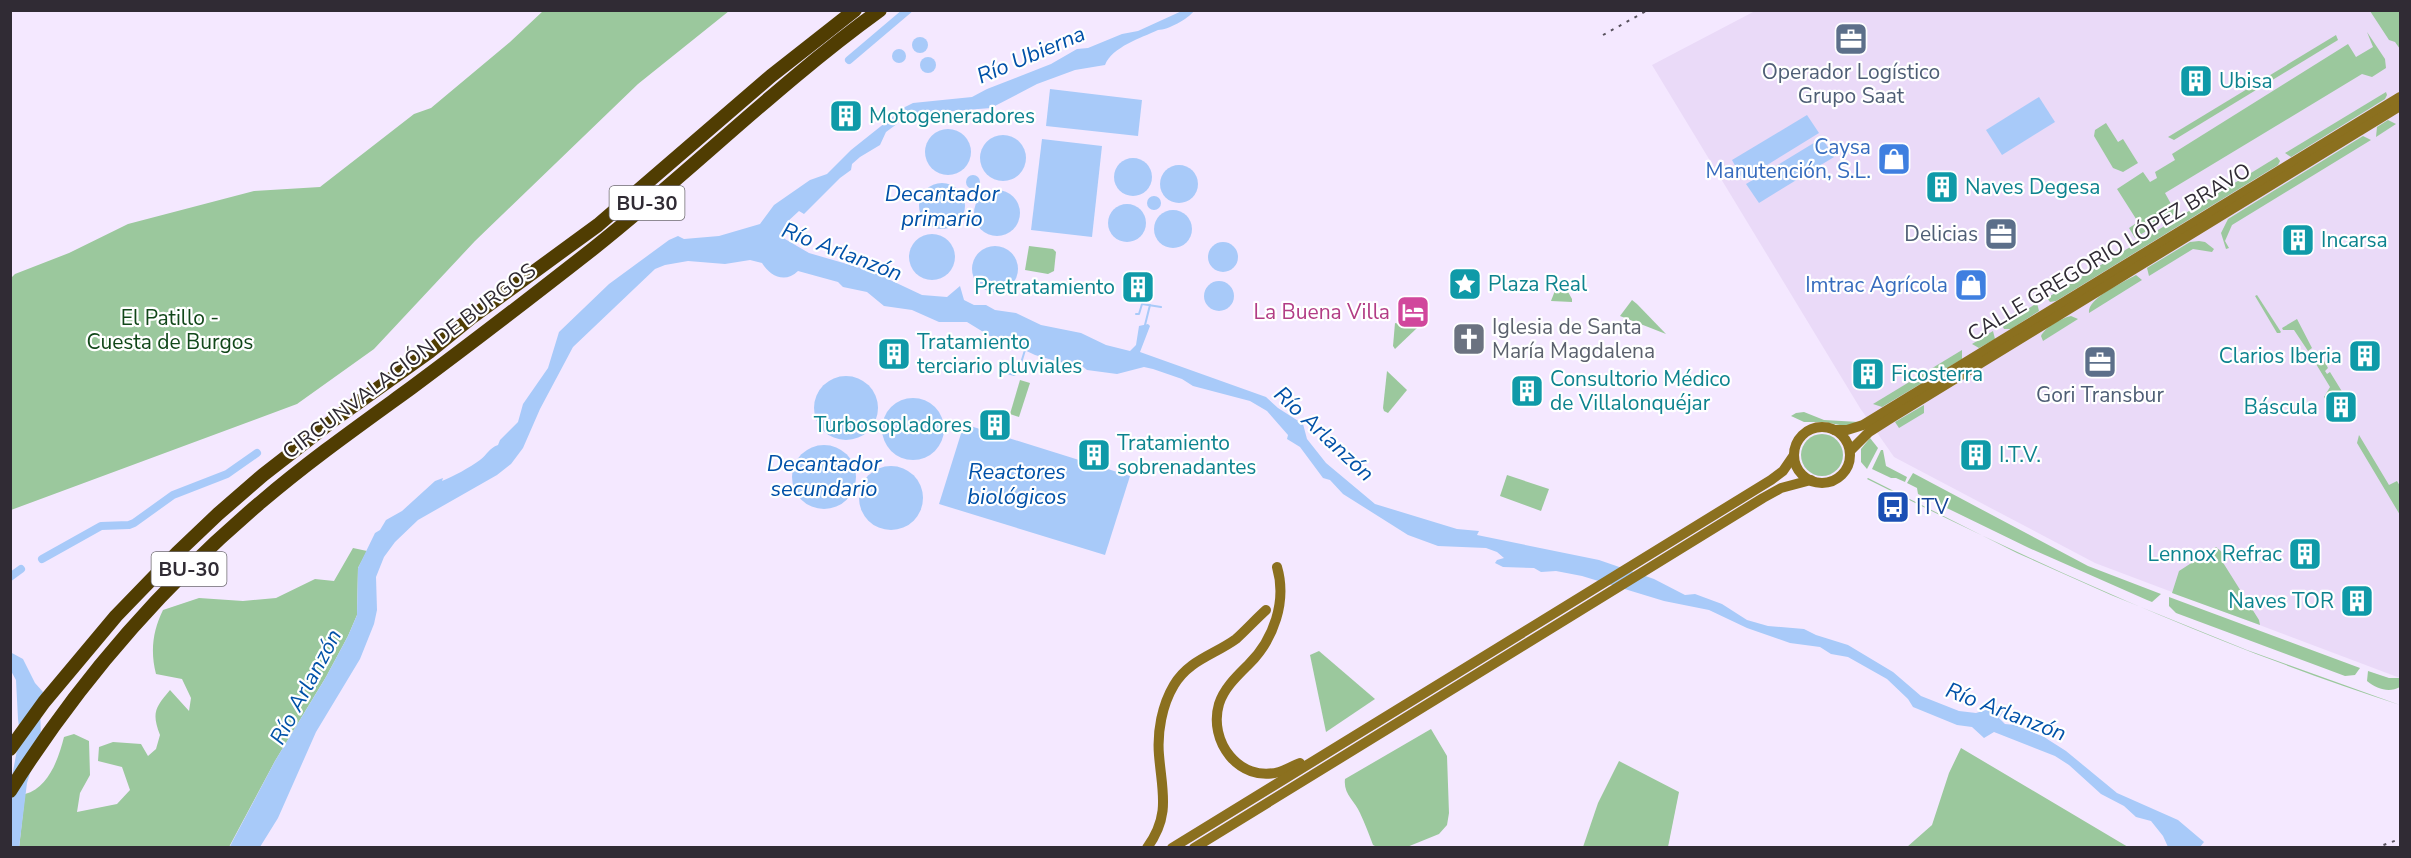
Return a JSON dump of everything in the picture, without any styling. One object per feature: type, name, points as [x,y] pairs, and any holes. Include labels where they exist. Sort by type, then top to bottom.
[{"type":"highway","name":"CIRCUNVALACIÓN DE BURGOS","points":[[10,749],[44,702],[116,616],[203,527],[317,432],[398,375],[598,225],[771,76],[855,10]]},
{"type":"highway","name":"CIRCUNVALACIÓN DE BURGOS","points":[[10,791],[82,690],[126,636],[178,580],[261,501],[594,247],[829,48],[880,10]]},
{"type":"main road","name":"CALLE GREGORIO LÓPEZ BRAVO","points":[[1834,430],[1856,429],[1870,421],[2400,96]]},
{"type":"main road","name":"CALLE GREGORIO LÓPEZ BRAVO","points":[[1850,451],[1869,432],[1891,418],[2400,106]]},
{"type":"main road","points":[[1172,848],[1777,476],[1794,455],[1799,440],[1807,432],[1822,428],[1834,430],[1842,436],[1850,451],[1848,465],[1838,478],[1827,483],[1811,480],[1775,491],[1194,848]]},
{"type":"main road","points":[[1794,455],[1800,471],[1811,480]]},
{"type":"main road","points":[[1277,567],[1280,596],[1275,624],[1261,650],[1225,690],[1219,704],[1217,735],[1221,746],[1231,758],[1252,771],[1279,772],[1296,764],[1316,759]]},
{"type":"main road","points":[[1147,848],[1156,833],[1163,813],[1164,796],[1159,738],[1167,699],[1175,683],[1188,667],[1235,639],[1266,610]]},
{"type":"shaded area","points":[[1755,11],[2400,11],[2400,678],[2095,563],[1894,457],[1860,408],[1652,65]]},
{"type":"green space","name":"El Patillo - Cuesta de Burgos","points":[[543,11],[729,11],[638,84],[475,241],[374,349],[297,404],[11,510],[11,278],[15,274],[69,253],[128,224],[254,191],[320,187],[414,114],[431,108],[510,42]]},
{"type":"green space","points":[[2370,11],[2400,11],[2400,49],[2395,42],[2389,40]]},
{"type":"green space","points":[[2367,32],[2385,59],[2386,68],[2372,77],[2362,74],[2165,193],[2176,213],[2135,238],[2129,228],[2138,222],[2117,189],[2143,172],[2150,182],[2157,178],[2155,172],[2175,160],[2172,154],[2348,44],[2356,57],[2373,47]]},
{"type":"green space","points":[[2336,35],[2338,40],[2174,140],[2168,137]]},
{"type":"green space","points":[[2386,92],[2385,99],[2291,157],[2285,153]]},
{"type":"green space","points":[[2388,120],[2396,124],[2376,137],[2377,127]]},
{"type":"green space","points":[[2106,123],[2118,142],[2123,139],[2138,163],[2123,172],[2113,168],[2094,136],[2095,130]]},
{"type":"green space","points":[[2363,136],[2371,140],[2232,225],[2225,241],[2229,248],[2226,249],[2221,233],[2228,219]]},
{"type":"green space","points":[[2277,157],[2280,161],[2278,165],[2056,301],[2050,302],[2047,298]]},
{"type":"green space","points":[[2190,242],[2205,242],[2214,249],[2212,252],[2193,249],[2149,276],[2147,268]]},
{"type":"green space","points":[[1029,246],[1053,249],[1056,252],[1054,271],[1048,274],[1025,270]]},
{"type":"green space","points":[[2136,275],[2142,280],[2089,313],[2090,307],[2100,296]]},
{"type":"green space","points":[[1556,288],[1567,290],[1572,302],[1551,301]]},
{"type":"green space","points":[[2257,295],[2280,333],[2277,333],[2255,296]]},
{"type":"green space","points":[[1632,300],[1637,304],[1666,334],[1620,316]]},
{"type":"green space","points":[[2037,303],[2039,311],[2011,329],[2004,329],[2002,325]]},
{"type":"green space","points":[[2071,316],[2078,319],[2043,341],[2041,336],[2046,329]]},
{"type":"green space","points":[[2297,319],[2312,348],[2308,351],[2294,330],[2283,330],[2282,328]]},
{"type":"green space","points":[[1395,323],[1417,328],[1395,349],[1393,346]]},
{"type":"green space","points":[[1993,331],[1995,339],[1979,348],[1972,344]]},
{"type":"green space","points":[[1962,350],[1962,359],[1882,407],[1873,404]]},
{"type":"green space","points":[[2313,359],[2323,359],[2328,368],[2325,371],[2327,374],[2330,372],[2346,398],[2347,401],[2332,410],[2324,397],[2330,387]]},
{"type":"green space","points":[[1387,371],[1407,390],[1388,413],[1383,408]]},
{"type":"green space","points":[[1020,380],[1030,383],[1019,417],[1010,414]]},
{"type":"green space","points":[[1924,405],[1924,413],[1899,428],[1895,422]]},
{"type":"green space","points":[[1804,412],[1824,420],[1859,422],[1845,426],[1824,422],[1804,422],[1791,416]]},
{"type":"green space","points":[[1822,434],[1837,440],[1843,455],[1837,470],[1822,476],[1807,470],[1801,455],[1807,440]]},
{"type":"green space","points":[[2359,435],[2389,485],[2397,481],[2400,486],[2400,515],[2357,443]]},
{"type":"green space","points":[[1870,438],[1878,448],[1867,469],[1861,462],[1861,449]]},
{"type":"green space","points":[[1883,450],[1886,466],[1907,477],[1905,482],[1872,469]]},
{"type":"green space","points":[[1913,473],[2088,566],[2161,594],[2152,602],[2147,600],[2029,548],[1918,494],[1917,488],[1907,483]]},
{"type":"green space","points":[[1507,475],[1549,489],[1541,511],[1500,496]]},
{"type":"green space","points":[[1868,478],[1974,531],[1867,479]]},
{"type":"green space","points":[[1974,531],[2151,611],[2111,595],[2017,553]]},
{"type":"green space","points":[[2216,547],[2228,557],[2222,561],[2260,625],[2172,593],[2179,571]]},
{"type":"green space","points":[[353,548],[367,551],[358,568],[357,615],[326,677],[275,761],[229,847],[19,848],[25,794],[33,791],[47,779],[56,762],[64,737],[74,734],[89,741],[90,775],[80,793],[77,812],[117,804],[130,790],[122,767],[98,761],[99,747],[113,742],[141,744],[148,756],[156,749],[160,735],[156,710],[170,690],[189,711],[191,698],[182,679],[156,674],[153,657],[154,641],[163,610],[199,598],[243,601],[276,598],[315,579],[334,581]]},
{"type":"green space","points":[[2169,597],[2360,668],[2355,675],[2345,676],[2176,613],[2169,606]]},
{"type":"green space","points":[[2151,611],[2247,650],[2400,705],[2263,657]]},
{"type":"green space","points":[[1319,651],[1375,699],[1326,732],[1310,655]]},
{"type":"green space","points":[[2368,671],[2389,678],[2400,678],[2400,687],[2387,690],[2375,686],[2367,681]]},
{"type":"green space","points":[[1431,729],[1447,756],[1449,813],[1447,825],[1439,834],[1407,847],[1377,847],[1373,845],[1360,813],[1346,789],[1345,779]]},
{"type":"green space","points":[[1961,748],[2128,847],[1907,847],[1932,825],[1949,773]]},
{"type":"green space","points":[[1619,761],[1679,792],[1668,847],[1583,847],[1598,803]]},
{"type":"water","name":"Río Arlanzón","points":[[1184,10],[1194,11],[1178,24],[1158,30],[1120,48],[1105,65],[1075,70],[1037,84],[991,108],[916,114],[901,121],[886,132],[880,145],[852,164],[851,170],[804,214],[799,211],[786,223],[785,239],[809,253],[871,271],[922,295],[947,297],[960,286],[964,300],[974,305],[986,305],[995,310],[1016,313],[1041,325],[1081,333],[1106,345],[1130,351],[1136,345],[1139,326],[1148,324],[1150,326],[1140,352],[1266,397],[1278,408],[1303,424],[1307,439],[1326,463],[1375,504],[1457,529],[1479,531],[1477,535],[1599,560],[1654,579],[1685,595],[1695,594],[1722,604],[1747,620],[1768,626],[1804,629],[1848,645],[1893,672],[1921,696],[1959,711],[1976,713],[1989,709],[1991,704],[2003,711],[1999,718],[2005,724],[2015,725],[2044,737],[2066,751],[2117,793],[2178,820],[2204,842],[2200,847],[2168,847],[2163,836],[2151,821],[2136,817],[2124,806],[2101,794],[2069,765],[2055,756],[1994,732],[1984,738],[1972,727],[1957,725],[1913,707],[1887,679],[1848,657],[1831,654],[1820,647],[1790,643],[1747,628],[1709,610],[1664,601],[1582,576],[1556,571],[1541,572],[1534,568],[1503,567],[1495,563],[1504,558],[1497,552],[1486,548],[1438,546],[1408,535],[1343,494],[1330,480],[1323,478],[1300,447],[1287,439],[1288,435],[1267,411],[1250,401],[1193,386],[1182,379],[1144,367],[1117,374],[1087,370],[1082,366],[1076,367],[1035,355],[1010,343],[998,341],[967,322],[939,322],[912,310],[884,306],[867,292],[843,287],[838,282],[798,271],[788,277],[778,277],[769,272],[762,263],[750,260],[725,264],[688,261],[655,269],[573,347],[540,409],[523,448],[511,464],[497,475],[418,520],[395,542],[384,557],[376,577],[377,610],[360,659],[316,732],[278,818],[260,847],[229,848],[275,761],[348,636],[357,615],[358,568],[375,533],[380,530],[386,520],[402,511],[435,481],[443,478],[442,481],[466,469],[498,445],[518,422],[523,404],[548,368],[559,332],[609,284],[669,240],[678,236],[684,239],[719,236],[760,224],[774,205],[810,180],[827,174],[851,150],[913,103],[972,97],[1051,64],[1077,49],[1088,48],[1122,34],[1138,31]]},
{"type":"water","points":[[920,37],[926,39],[928,45],[926,51],[920,53],[914,51],[912,45],[914,39]]},
{"type":"water","points":[[896,49],[902,49],[906,56],[902,63],[896,63],[892,59],[892,53]]},
{"type":"water","points":[[925,57],[931,57],[936,65],[934,71],[925,73],[920,68],[920,62]]},
{"type":"water","points":[[1050,89],[1142,100],[1138,136],[1046,126]]},
{"type":"water","points":[[2039,97],[2055,122],[2002,155],[1986,130]]},
{"type":"water","points":[[1807,115],[1819,133],[1743,180],[1732,160]]},
{"type":"water","name":"Decantador primario","points":[[948,129],[964,136],[971,152],[964,168],[948,175],[932,168],[925,152],[932,136]]},
{"type":"water","name":"Decantador primario","points":[[1003,135],[1019,142],[1026,158],[1019,174],[1003,181],[987,174],[980,158],[987,142]]},
{"type":"water","points":[[1822,138],[1834,157],[1759,203],[1746,184]]},
{"type":"water","points":[[1042,139],[1102,146],[1092,237],[1031,230]]},
{"type":"water","points":[[1133,158],[1147,163],[1152,177],[1147,191],[1133,196],[1119,191],[1114,177],[1119,163]]},
{"type":"water","points":[[1179,165],[1193,170],[1198,184],[1193,198],[1179,203],[1165,198],[1160,184],[1165,170]]},
{"type":"water","points":[[973,175],[978,177],[980,182],[978,187],[973,189],[968,187],[966,182],[968,177]]},
{"type":"water","name":"Decantador primario","points":[[942,183],[958,190],[965,206],[958,222],[942,229],[926,222],[919,206],[926,190]]},
{"type":"water","name":"Decantador primario","points":[[997,190],[1013,197],[1020,213],[1013,229],[997,236],[981,229],[974,213],[981,197]]},
{"type":"water","points":[[1151,196],[1157,196],[1161,203],[1157,210],[1151,210],[1147,206],[1147,200]]},
{"type":"water","points":[[1127,204],[1141,209],[1146,223],[1141,237],[1127,242],[1113,237],[1108,223],[1113,209]]},
{"type":"water","points":[[1173,210],[1187,215],[1192,229],[1187,243],[1173,248],[1159,243],[1154,229],[1159,215]]},
{"type":"water","points":[[932,234],[948,241],[955,257],[948,273],[932,280],[916,273],[909,257],[916,241]]},
{"type":"water","points":[[1223,242],[1229,243],[1237,251],[1237,263],[1229,271],[1223,272],[1217,271],[1209,263],[1208,257],[1209,251],[1217,243]]},
{"type":"water","points":[[995,246],[1011,253],[1018,269],[1011,285],[995,292],[979,285],[972,269],[979,253]]},
{"type":"water","points":[[1219,281],[1225,282],[1233,290],[1233,302],[1225,310],[1219,311],[1213,310],[1205,302],[1204,296],[1205,290],[1213,282]]},
{"type":"water","name":"Decantador secundario","points":[[846,376],[864,382],[872,390],[878,408],[872,426],[864,434],[846,440],[828,434],[820,426],[814,408],[820,390],[828,382]]},
{"type":"water","name":"Decantador secundario","points":[[907,398],[919,398],[935,407],[942,417],[944,429],[942,441],[935,451],[919,460],[907,460],[896,455],[887,446],[882,435],[882,423],[887,412],[896,403]]},
{"type":"water","name":"Reactores biológicos","points":[[964,424],[1130,476],[1105,555],[939,504]]},
{"type":"water","name":"Decantador secundario","points":[[818,445],[830,445],[847,454],[854,465],[856,477],[854,489],[847,500],[830,509],[818,509],[806,504],[797,495],[792,483],[792,471],[797,459],[806,450]]},
{"type":"water","name":"Decantador secundario","points":[[891,466],[909,472],[917,480],[923,498],[917,516],[909,524],[891,530],[873,524],[865,516],[859,498],[865,480],[873,472]]},
{"type":"water","points":[[10,652],[23,659],[35,683],[43,692],[40,706],[41,737],[27,783],[19,848],[10,847],[11,782],[20,734],[16,680],[11,671]]},
{"type":"waterway","points":[[849,60],[908,10]]},
{"type":"waterway","points":[[1136,314],[1139,314],[1142,304],[1161,307]]},
{"type":"waterway","points":[[1145,325],[1150,305]]},
{"type":"waterway","points":[[1007,373],[1014,375],[1018,373],[1025,350]]},
{"type":"waterway","points":[[42,559],[101,526],[134,523],[173,495],[227,474],[257,453]]},
{"type":"waterway","points":[[10,577],[21,569]]},
{"type":"railway","points":[[1603,35],[1648,10]]},
{"type":"railway","points":[[2375,848],[2400,839]]},
{"type":"place","name":"Operador Logístico Grupo Saat","points":[[1851,39]]},
{"type":"place","name":"Ubisa","points":[[2196,81]]},
{"type":"place","name":"Motogeneradores","points":[[846,116]]},
{"type":"place","name":"Caysa Manutención, S.L.","points":[[1894,159]]},
{"type":"place","name":"Naves Degesa","points":[[1942,187]]},
{"type":"place","name":"Delicias","points":[[2001,234]]},
{"type":"place","name":"Incarsa","points":[[2298,240]]},
{"type":"place","name":"Plaza Real","points":[[1465,284]]},
{"type":"place","name":"Imtrac Agrícola","points":[[1971,285]]},
{"type":"place","name":"Pretratamiento","points":[[1138,287]]},
{"type":"place","name":"La Buena Villa","points":[[1413,312]]},
{"type":"place","name":"Iglesia de Santa María Magdalena","points":[[1469,339]]},
{"type":"place","name":"Tratamiento terciario pluviales","points":[[894,354]]},
{"type":"place","name":"Clarios Iberia","points":[[2365,356]]},
{"type":"place","name":"Gori Transbur","points":[[2100,362]]},
{"type":"place","name":"Ficosterra","points":[[1868,374]]},
{"type":"place","name":"Consultorio Médico de Villalonquéjar","points":[[1527,391]]},
{"type":"place","name":"Báscula","points":[[2341,407]]},
{"type":"place","name":"Turbosopladores","points":[[995,425]]},
{"type":"place","name":"Tratamiento sobrenadantes","points":[[1094,455]]},
{"type":"place","name":"I.T.V.","points":[[1976,455]]},
{"type":"place","name":"ITV","points":[[1893,507]]},
{"type":"place","name":"Lennox Refrac","points":[[2305,554]]},
{"type":"place","name":"Naves TOR","points":[[2357,601]]},
{"type":"water label","name":"Río Ubierna","points":[[1031,55]]}]
